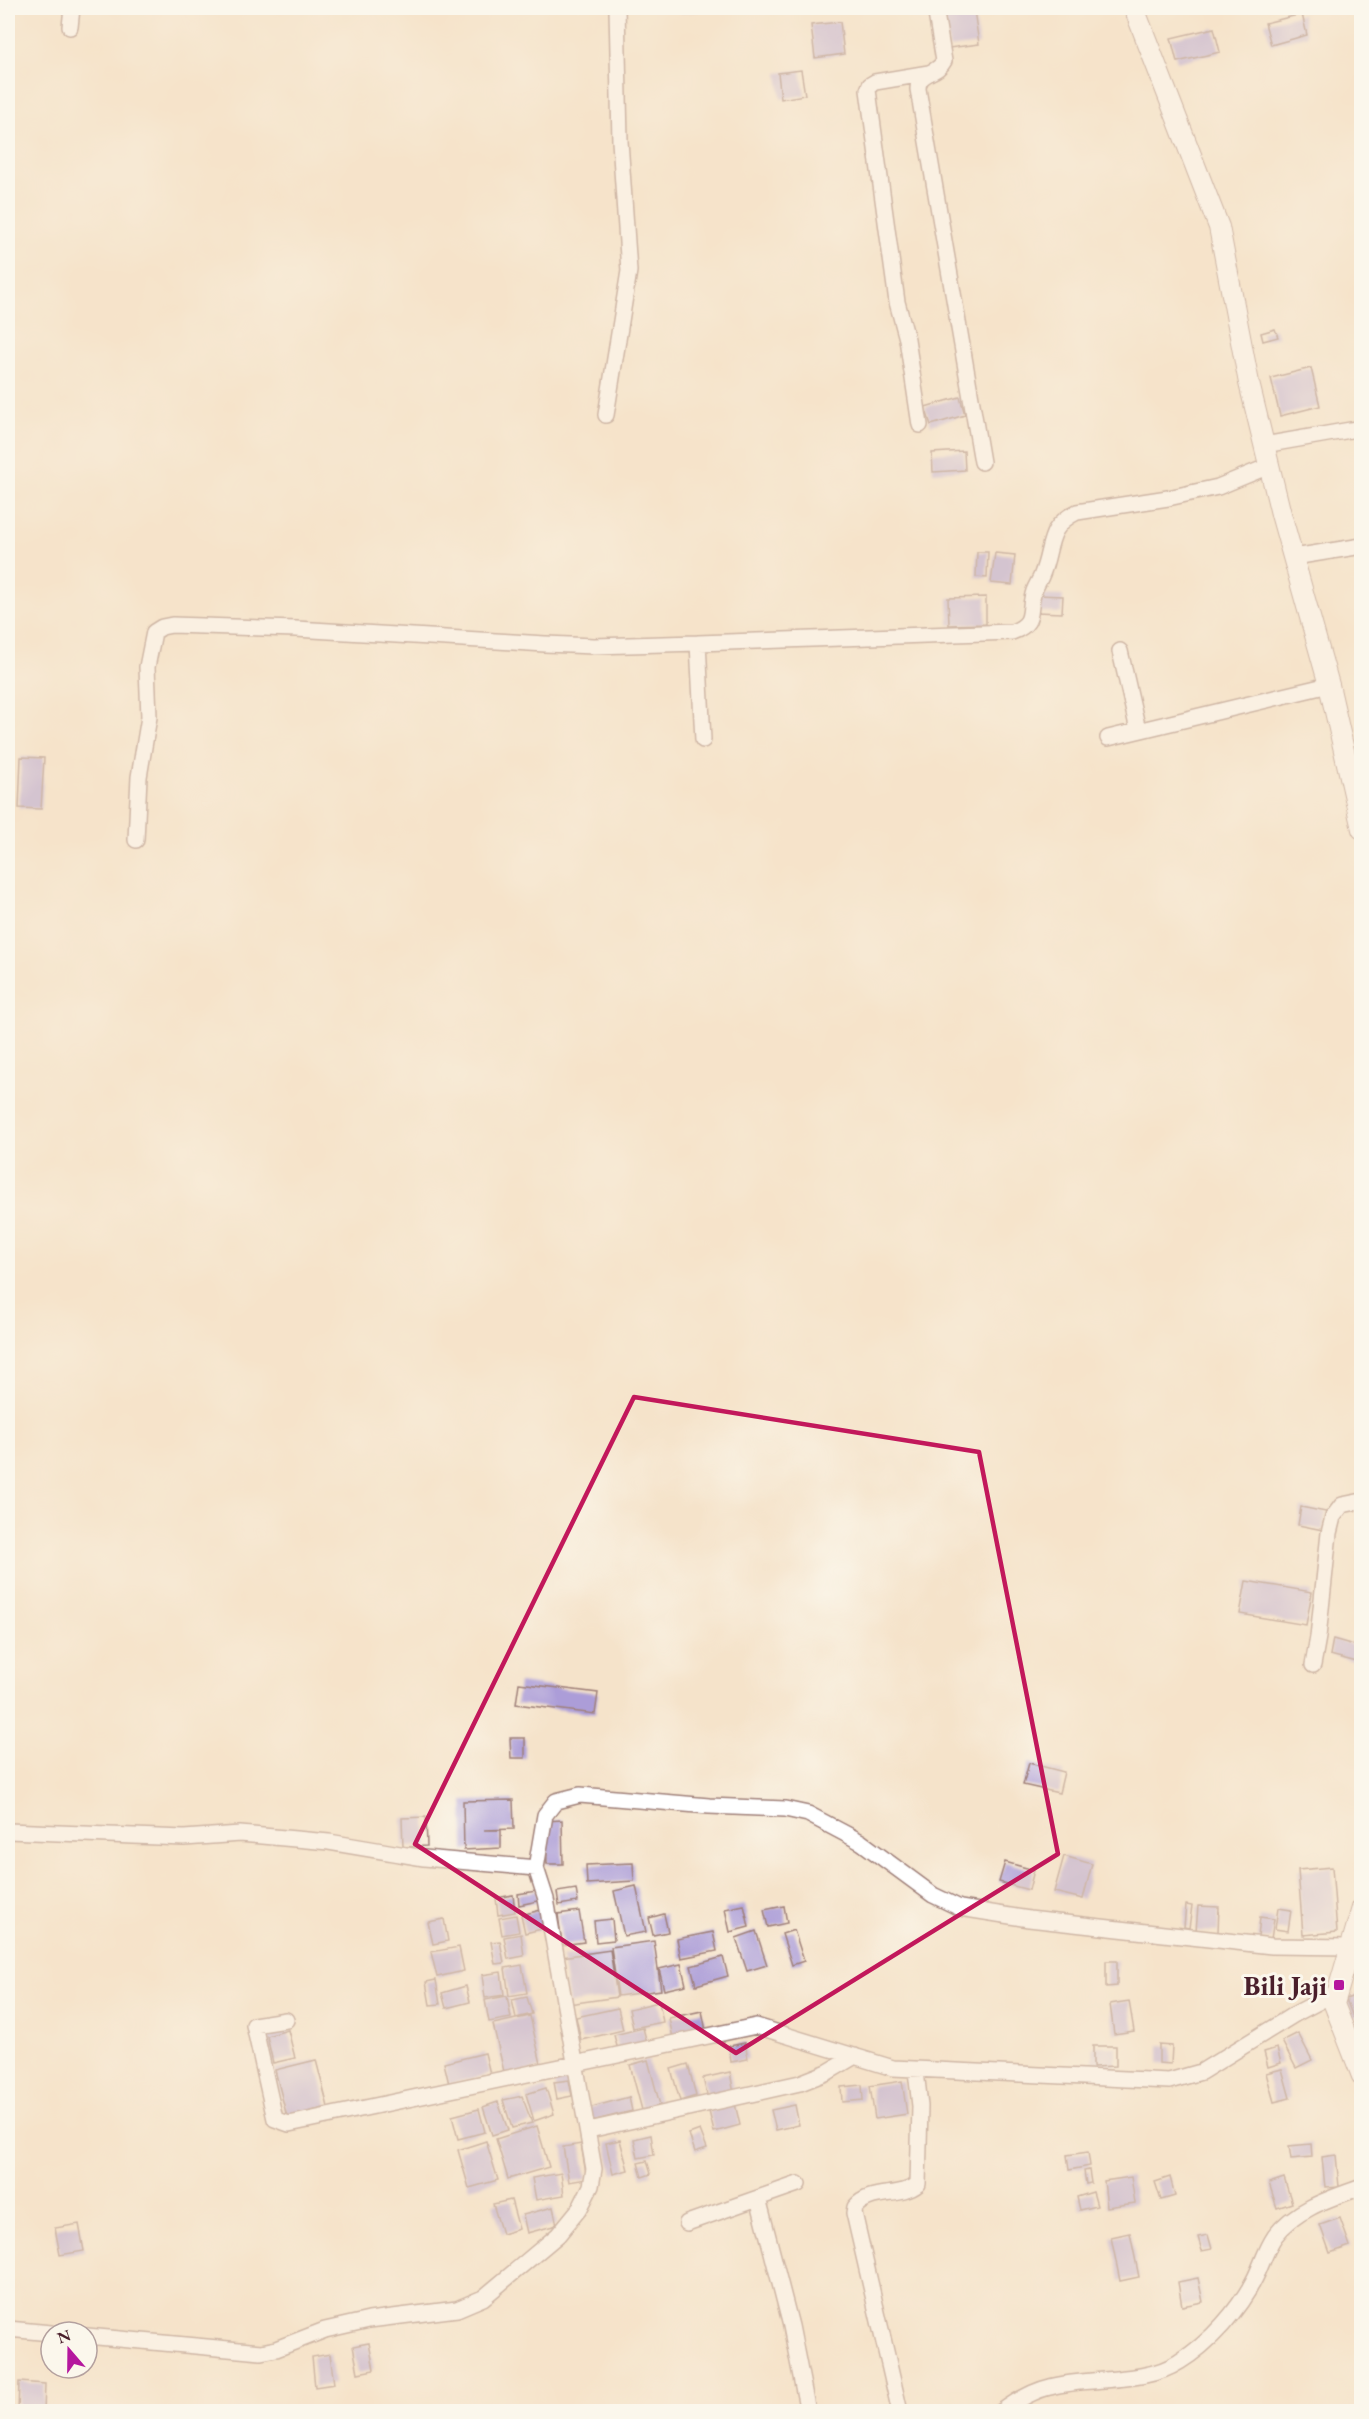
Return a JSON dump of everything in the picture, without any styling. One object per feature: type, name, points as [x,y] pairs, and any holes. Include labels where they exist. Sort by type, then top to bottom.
[{"type":"street","points":[[70,27],[72,8]]},
{"type":"street","points":[[606,415],[629,271],[621,141],[617,8]]},
{"type":"street","points":[[934,8],[944,61],[938,69],[919,80],[918,89],[982,462]]},
{"type":"street","points":[[1134,8],[1219,227],[1249,384],[1293,557],[1329,685],[1362,829]]},
{"type":"street","points":[[920,425],[907,339],[897,303],[868,90],[875,82],[929,73]]},
{"type":"street","points":[[1264,445],[1362,428]]},
{"type":"street","points":[[136,840],[139,777],[149,717],[147,667],[154,632],[162,627],[171,625],[296,629],[584,646],[1012,632],[1026,626],[1030,618],[1033,592],[1043,573],[1052,535],[1065,518],[1077,512],[1168,498],[1218,487],[1269,466]]},
{"type":"street","points":[[1293,557],[1362,546]]},
{"type":"street","points":[[698,644],[703,740]]},
{"type":"street","points":[[1120,651],[1138,730]]},
{"type":"street","points":[[1108,738],[1329,685]]},
{"type":"street","points":[[1313,1665],[1329,1533],[1333,1517],[1342,1504],[1362,1501]]},
{"type":"street","points":[[99,2338],[261,2352],[276,2349],[325,2330],[369,2320],[457,2309],[483,2298],[558,2235],[580,2208],[591,2186],[594,2169],[589,2130],[546,1899],[536,1868],[545,1815],[550,1806],[561,1798],[580,1795],[709,1806],[784,1809],[808,1815],[861,1842],[933,1895],[960,1908],[1029,1919],[1272,1946],[1350,1947]]},
{"type":"street","points":[[8,1832],[184,1838],[240,1834],[329,1842],[424,1858],[536,1868]]},
{"type":"street","points":[[1362,1908],[1334,2004],[1362,2076]]},
{"type":"street","points":[[286,2020],[254,2025],[275,2119],[289,2124],[756,2026],[893,2068],[916,2071],[1169,2081],[1201,2072],[1294,2014],[1337,1992]]},
{"type":"street","points":[[589,2130],[800,2083],[828,2072],[855,2056]]},
{"type":"street","points":[[900,2412],[854,2213],[855,2206],[866,2198],[907,2190],[918,2184],[920,2106],[916,2071]]},
{"type":"street","points":[[687,2223],[798,2184]]},
{"type":"street","points":[[1001,2412],[1016,2401],[1050,2387],[1149,2374],[1179,2363],[1218,2329],[1240,2303],[1275,2236],[1285,2226],[1317,2204],[1362,2187]]},
{"type":"street","points":[[758,2198],[791,2326],[808,2412]]},
{"type":"street","points":[[8,2330],[39,2332]]},
{"type":"highlighted area","points":[[634,1397],[979,1452],[1058,1854],[736,2053],[415,1844]]},
{"type":"building","points":[[680,8],[709,8],[709,9],[680,13]]},
{"type":"building","points":[[974,10],[979,44],[949,48],[944,14]]},
{"type":"building","points":[[1302,14],[1307,35],[1271,45],[1265,23]]},
{"type":"building","points":[[840,22],[844,54],[815,58],[811,25]]},
{"type":"building","points":[[1214,28],[1220,52],[1177,62],[1171,38]]},
{"type":"building","points":[[801,70],[805,95],[781,99],[778,73]]},
{"type":"building","points":[[1275,329],[1278,337],[1263,341],[1261,333]]},
{"type":"building","points":[[1311,368],[1320,406],[1280,416],[1271,378]]},
{"type":"building","points":[[960,397],[965,415],[931,425],[925,407]]},
{"type":"building","points":[[964,451],[965,470],[933,472],[932,453]]},
{"type":"building","points":[[977,552],[988,552],[987,578],[976,577]]},
{"type":"building","points":[[995,553],[1015,555],[1012,585],[991,583]]},
{"type":"building","points":[[1037,595],[1063,596],[1062,613],[1036,612]]},
{"type":"building","points":[[986,597],[986,624],[949,625],[948,598]]},
{"type":"building","points":[[21,757],[44,758],[41,809],[19,808]]},
{"type":"building","points":[[1301,1507],[1326,1512],[1323,1530],[1298,1525]]},
{"type":"building","points":[[1246,1581],[1312,1592],[1306,1625],[1240,1614]]},
{"type":"building","points":[[1333,1639],[1361,1647],[1357,1662],[1330,1655]]},
{"type":"building","points":[[519,1683],[598,1693],[595,1714],[516,1704]]},
{"type":"building","points":[[510,1738],[525,1738],[525,1758],[511,1758]]},
{"type":"building","points":[[1029,1763],[1064,1772],[1059,1793],[1023,1785]]},
{"type":"building","points":[[513,1800],[514,1829],[484,1830],[501,1830],[501,1848],[464,1850],[463,1801]]},
{"type":"building","points":[[426,1817],[427,1846],[403,1847],[402,1818]]},
{"type":"building","points":[[562,1820],[563,1864],[547,1864],[546,1821]]},
{"type":"building","points":[[1064,1856],[1092,1864],[1083,1899],[1054,1892]]},
{"type":"building","points":[[1005,1862],[1034,1870],[1029,1890],[999,1882]]},
{"type":"building","points":[[633,1863],[634,1881],[587,1884],[586,1865]]},
{"type":"building","points":[[1332,1867],[1337,1932],[1303,1935],[1298,1870]]},
{"type":"building","points":[[636,1886],[646,1932],[624,1936],[614,1891]]},
{"type":"building","points":[[576,1889],[578,1902],[559,1905],[557,1892]]},
{"type":"building","points":[[536,1891],[538,1901],[519,1905],[518,1894]]},
{"type":"building","points":[[513,1895],[515,1912],[498,1915],[496,1898]]},
{"type":"building","points":[[744,1905],[749,1927],[730,1932],[725,1909]]},
{"type":"building","points":[[1186,1905],[1192,1906],[1189,1928],[1184,1927]]},
{"type":"building","points":[[784,1906],[787,1923],[768,1927],[764,1910]]},
{"type":"building","points":[[1198,1906],[1219,1907],[1218,1932],[1196,1931]]},
{"type":"building","points":[[1278,1908],[1291,1910],[1288,1931],[1275,1929]]},
{"type":"building","points":[[541,1910],[546,1928],[525,1933],[521,1915]]},
{"type":"building","points":[[579,1911],[584,1942],[562,1945],[558,1914]]},
{"type":"building","points":[[664,1914],[668,1932],[653,1935],[649,1918]]},
{"type":"building","points":[[516,1915],[519,1932],[502,1935],[499,1918]]},
{"type":"building","points":[[1260,1917],[1274,1919],[1271,1939],[1258,1938]]},
{"type":"building","points":[[444,1919],[448,1941],[433,1944],[428,1922]]},
{"type":"building","points":[[612,1919],[614,1940],[596,1942],[594,1921]]},
{"type":"building","points":[[794,1930],[804,1961],[792,1965],[782,1934]]},
{"type":"building","points":[[756,1931],[767,1965],[747,1971],[736,1938]]},
{"type":"building","points":[[713,1932],[717,1951],[681,1958],[677,1939]]},
{"type":"building","points":[[521,1934],[524,1956],[508,1959],[504,1937]]},
{"type":"building","points":[[500,1941],[504,1963],[495,1964],[491,1942]]},
{"type":"building","points":[[654,1941],[661,1990],[618,1996],[611,1947]]},
{"type":"building","points":[[459,1947],[464,1971],[437,1977],[431,1952]]},
{"type":"building","points":[[610,1950],[617,1997],[569,2004],[562,1957]]},
{"type":"building","points":[[723,1957],[728,1976],[696,1985],[691,1966]]},
{"type":"building","points":[[1106,1961],[1117,1961],[1117,1986],[1106,1987]]},
{"type":"building","points":[[681,1964],[686,1985],[664,1990],[659,1969]]},
{"type":"building","points":[[522,1965],[527,1993],[509,1996],[505,1968]]},
{"type":"building","points":[[501,1972],[504,1995],[485,1998],[482,1975]]},
{"type":"building","points":[[436,1980],[440,2004],[430,2005],[426,1982]]},
{"type":"building","points":[[466,1986],[470,2002],[446,2008],[442,1993]]},
{"type":"building","points":[[1362,1993],[1362,2014],[1353,2017],[1346,1999]]},
{"type":"building","points":[[507,1996],[511,2018],[489,2022],[485,2000]]},
{"type":"building","points":[[527,1997],[532,2014],[516,2018],[512,2000]]},
{"type":"building","points":[[1129,2001],[1134,2031],[1114,2034],[1110,2004]]},
{"type":"building","points":[[659,2002],[663,2022],[633,2028],[629,2009]]},
{"type":"building","points":[[618,2008],[623,2030],[581,2040],[576,2017]]},
{"type":"building","points":[[702,2011],[706,2031],[673,2038],[669,2018]]},
{"type":"building","points":[[530,2016],[542,2068],[505,2076],[493,2024]]},
{"type":"building","points":[[643,2028],[648,2047],[619,2054],[614,2035]]},
{"type":"building","points":[[288,2030],[295,2058],[273,2063],[267,2036]]},
{"type":"building","points":[[1298,2033],[1312,2060],[1296,2068],[1282,2041]]},
{"type":"building","points":[[745,2043],[748,2059],[731,2062],[729,2046]]},
{"type":"building","points":[[1159,2045],[1172,2046],[1171,2064],[1159,2063]]},
{"type":"building","points":[[1093,2046],[1116,2046],[1116,2066],[1093,2067]]},
{"type":"building","points":[[1277,2048],[1281,2063],[1268,2067],[1264,2052]]},
{"type":"building","points":[[485,2053],[490,2074],[449,2084],[444,2063]]},
{"type":"building","points":[[316,2060],[328,2107],[287,2117],[275,2070]]},
{"type":"building","points":[[648,2060],[660,2105],[642,2110],[630,2065]]},
{"type":"building","points":[[688,2064],[696,2096],[680,2101],[671,2069]]},
{"type":"building","points":[[1282,2069],[1290,2098],[1274,2102],[1266,2073]]},
{"type":"building","points":[[730,2072],[734,2094],[708,2099],[703,2078]]},
{"type":"building","points":[[569,2080],[572,2096],[557,2099],[554,2082]]},
{"type":"building","points":[[902,2081],[907,2114],[875,2119],[870,2086]]},
{"type":"building","points":[[862,2085],[863,2100],[842,2102],[841,2087]]},
{"type":"building","points":[[546,2088],[554,2114],[534,2121],[526,2094]]},
{"type":"building","points":[[522,2096],[532,2123],[512,2128],[503,2100]]},
{"type":"building","points":[[629,2097],[632,2111],[592,2121],[588,2108]]},
{"type":"building","points":[[498,2102],[508,2130],[492,2135],[483,2107]]},
{"type":"building","points":[[735,2104],[740,2125],[714,2132],[709,2111]]},
{"type":"building","points":[[795,2105],[799,2125],[776,2130],[771,2110]]},
{"type":"building","points":[[479,2109],[485,2132],[458,2139],[452,2116]]},
{"type":"building","points":[[537,2126],[549,2167],[508,2179],[496,2139]]},
{"type":"building","points":[[700,2130],[707,2148],[695,2152],[689,2134]]},
{"type":"building","points":[[651,2135],[654,2155],[638,2158],[634,2139]]},
{"type":"building","points":[[620,2140],[628,2170],[613,2174],[606,2143]]},
{"type":"building","points":[[486,2141],[498,2180],[469,2188],[458,2150]]},
{"type":"building","points":[[581,2144],[587,2179],[569,2182],[563,2147]]},
{"type":"building","points":[[1311,2144],[1312,2157],[1291,2159],[1289,2146]]},
{"type":"building","points":[[1088,2152],[1090,2166],[1069,2170],[1067,2155]]},
{"type":"building","points":[[1336,2155],[1339,2187],[1325,2188],[1322,2157]]},
{"type":"building","points":[[647,2161],[651,2174],[642,2177],[638,2163]]},
{"type":"building","points":[[1089,2170],[1091,2183],[1086,2184],[1084,2171]]},
{"type":"building","points":[[561,2173],[564,2195],[536,2200],[532,2178]]},
{"type":"building","points":[[1131,2177],[1135,2203],[1107,2207],[1104,2181]]},
{"type":"building","points":[[1170,2177],[1175,2196],[1161,2200],[1155,2182]]},
{"type":"building","points":[[1284,2178],[1292,2203],[1277,2208],[1269,2183]]},
{"type":"building","points":[[1093,2192],[1097,2206],[1080,2210],[1077,2197]]},
{"type":"building","points":[[511,2200],[519,2229],[502,2234],[493,2204]]},
{"type":"building","points":[[553,2207],[557,2225],[527,2233],[523,2215]]},
{"type":"building","points":[[1340,2218],[1350,2246],[1330,2253],[1320,2225]]},
{"type":"building","points":[[79,2224],[84,2251],[60,2255],[55,2228]]},
{"type":"building","points":[[1130,2233],[1139,2277],[1120,2281],[1111,2237]]},
{"type":"building","points":[[1208,2235],[1212,2249],[1202,2251],[1198,2237]]},
{"type":"building","points":[[1198,2278],[1203,2302],[1182,2306],[1178,2282]]},
{"type":"building","points":[[369,2343],[374,2370],[358,2373],[353,2346]]},
{"type":"building","points":[[330,2354],[334,2384],[315,2387],[312,2357]]},
{"type":"building","points":[[19,2382],[45,2384],[44,2412],[18,2412]]},
{"type":"place","name":"Bili Jaji","points":[[1339,1985]]}]
